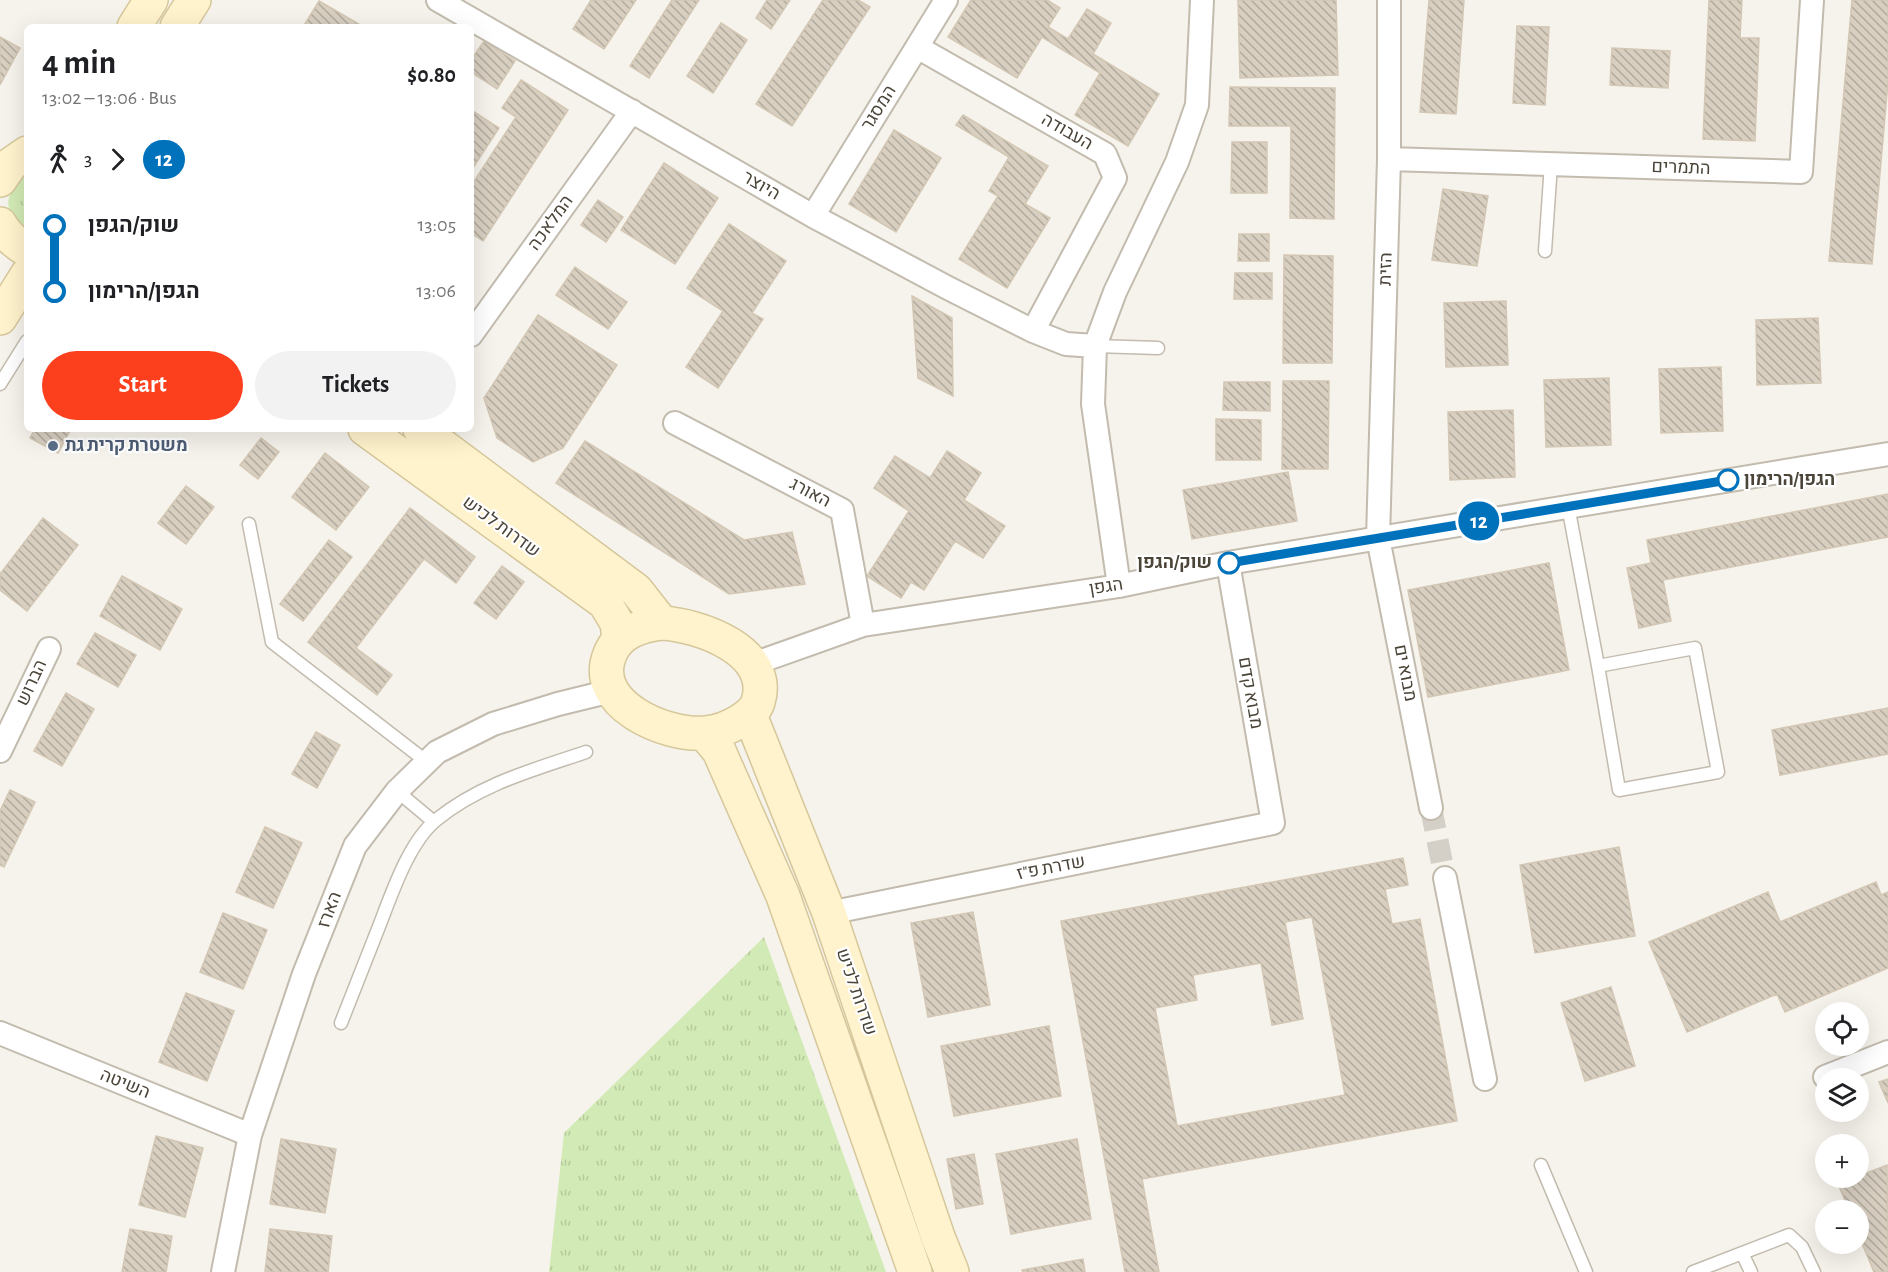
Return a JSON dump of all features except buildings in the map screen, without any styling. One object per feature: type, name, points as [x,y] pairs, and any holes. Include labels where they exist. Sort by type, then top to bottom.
[{"type":"main road","points":[[136,24],[151,0]]},
{"type":"main road","points":[[179,24],[194,0]]},
{"type":"main road","points":[[1,177],[11,164],[24,155]]},
{"type":"main road","points":[[0,225],[12,240],[24,247]]},
{"type":"main road","points":[[0,318],[24,280]]},
{"type":"main road","name":"שדרות לכיש","points":[[376,432],[398,438],[605,603],[617,623],[619,639]]},
{"type":"main road","name":"שדרות לכיש","points":[[424,432],[636,590],[662,623]]},
{"type":"main road","points":[[662,623],[676,624],[712,635],[743,651],[753,664],[760,689],[758,702],[750,715],[732,726],[704,733],[656,725],[621,704],[611,691],[607,678],[606,664],[611,651],[619,639],[631,630],[662,623]]},
{"type":"main road","name":"שדרות לכיש","points":[[750,715],[829,913],[938,1237],[952,1272]]},
{"type":"main road","name":"שדרות לכיש","points":[[704,733],[719,751],[783,896],[915,1272]]},
{"type":"street","name":"היוצר","points":[[438,0],[813,216],[1034,331],[1066,344],[1095,346]]},
{"type":"street","name":"המסגר","points":[[813,216],[946,0]]},
{"type":"street","points":[[1119,586],[1093,404],[1095,346],[1115,292],[1177,162],[1197,105],[1202,0]]},
{"type":"street","name":"הזית","points":[[1378,538],[1389,159],[1389,0]]},
{"type":"street","name":"התמרים","points":[[1389,159],[1801,172],[1812,0]]},
{"type":"street","name":"העבודה","points":[[917,46],[1105,154],[1109,162],[1115,178],[1034,331]]},
{"type":"street","name":"המלאכה","points":[[474,332],[632,111]]},
{"type":"street","name":"האורג","points":[[675,423],[842,510],[862,625]]},
{"type":"street","name":"הגפן","points":[[753,664],[862,625],[1119,586],[1228,563],[1888,454]]},
{"type":"street","name":"מבוא ים","points":[[1378,538],[1431,808]]},
{"type":"street","name":"מבוא קדם","points":[[1228,563],[1273,823]]},
{"type":"street","name":"הברוש","points":[[0,751],[49,648]]},
{"type":"street","name":"הארז","points":[[223,1272],[250,1135],[304,974],[355,846],[397,791],[437,752],[493,724],[611,691]]},
{"type":"street","name":"שדרת פ\"ז","points":[[829,913],[1273,823]]},
{"type":"street","points":[[1445,878],[1485,1078]]},
{"type":"street","name":"השיטה","points":[[0,1033],[250,1135]]},
{"type":"street","points":[[1848,1068],[1888,1052]]},
{"type":"lane","points":[[1545,250],[1551,164]]},
{"type":"lane","points":[[0,384],[24,346]]},
{"type":"lane","points":[[1095,346],[1158,348]]},
{"type":"lane","points":[[1568,506],[1619,790],[1718,772],[1695,648],[1598,666]]},
{"type":"lane","points":[[249,524],[272,642],[427,762]]},
{"type":"lane","points":[[341,1023],[401,870],[434,822],[465,799],[497,783],[586,752]]},
{"type":"lane","points":[[397,791],[434,822]]},
{"type":"lane","points":[[1541,1165],[1586,1272]]},
{"type":"lane","points":[[1694,1272],[1788,1235],[1802,1247],[1814,1272]]},
{"type":"lane","points":[[1742,1253],[1751,1272]]},
{"type":"green space","points":[[24,172],[24,232],[9,209],[8,202]]},
{"type":"green space","points":[[764,937],[886,1272],[549,1272],[564,1133]]},
{"type":"tunnel","points":[[1431,808],[1445,878]]},
{"type":"bus line","name":"12","points":[[1229,563],[1728,480]]},
{"type":"place","name":"משטרת קרית גת","points":[[53,446]]},
{"type":"place","name":"הגפן/הרימון","points":[[1728,480]]},
{"type":"place","name":"שוק/הגפן","points":[[1229,563]]}]
